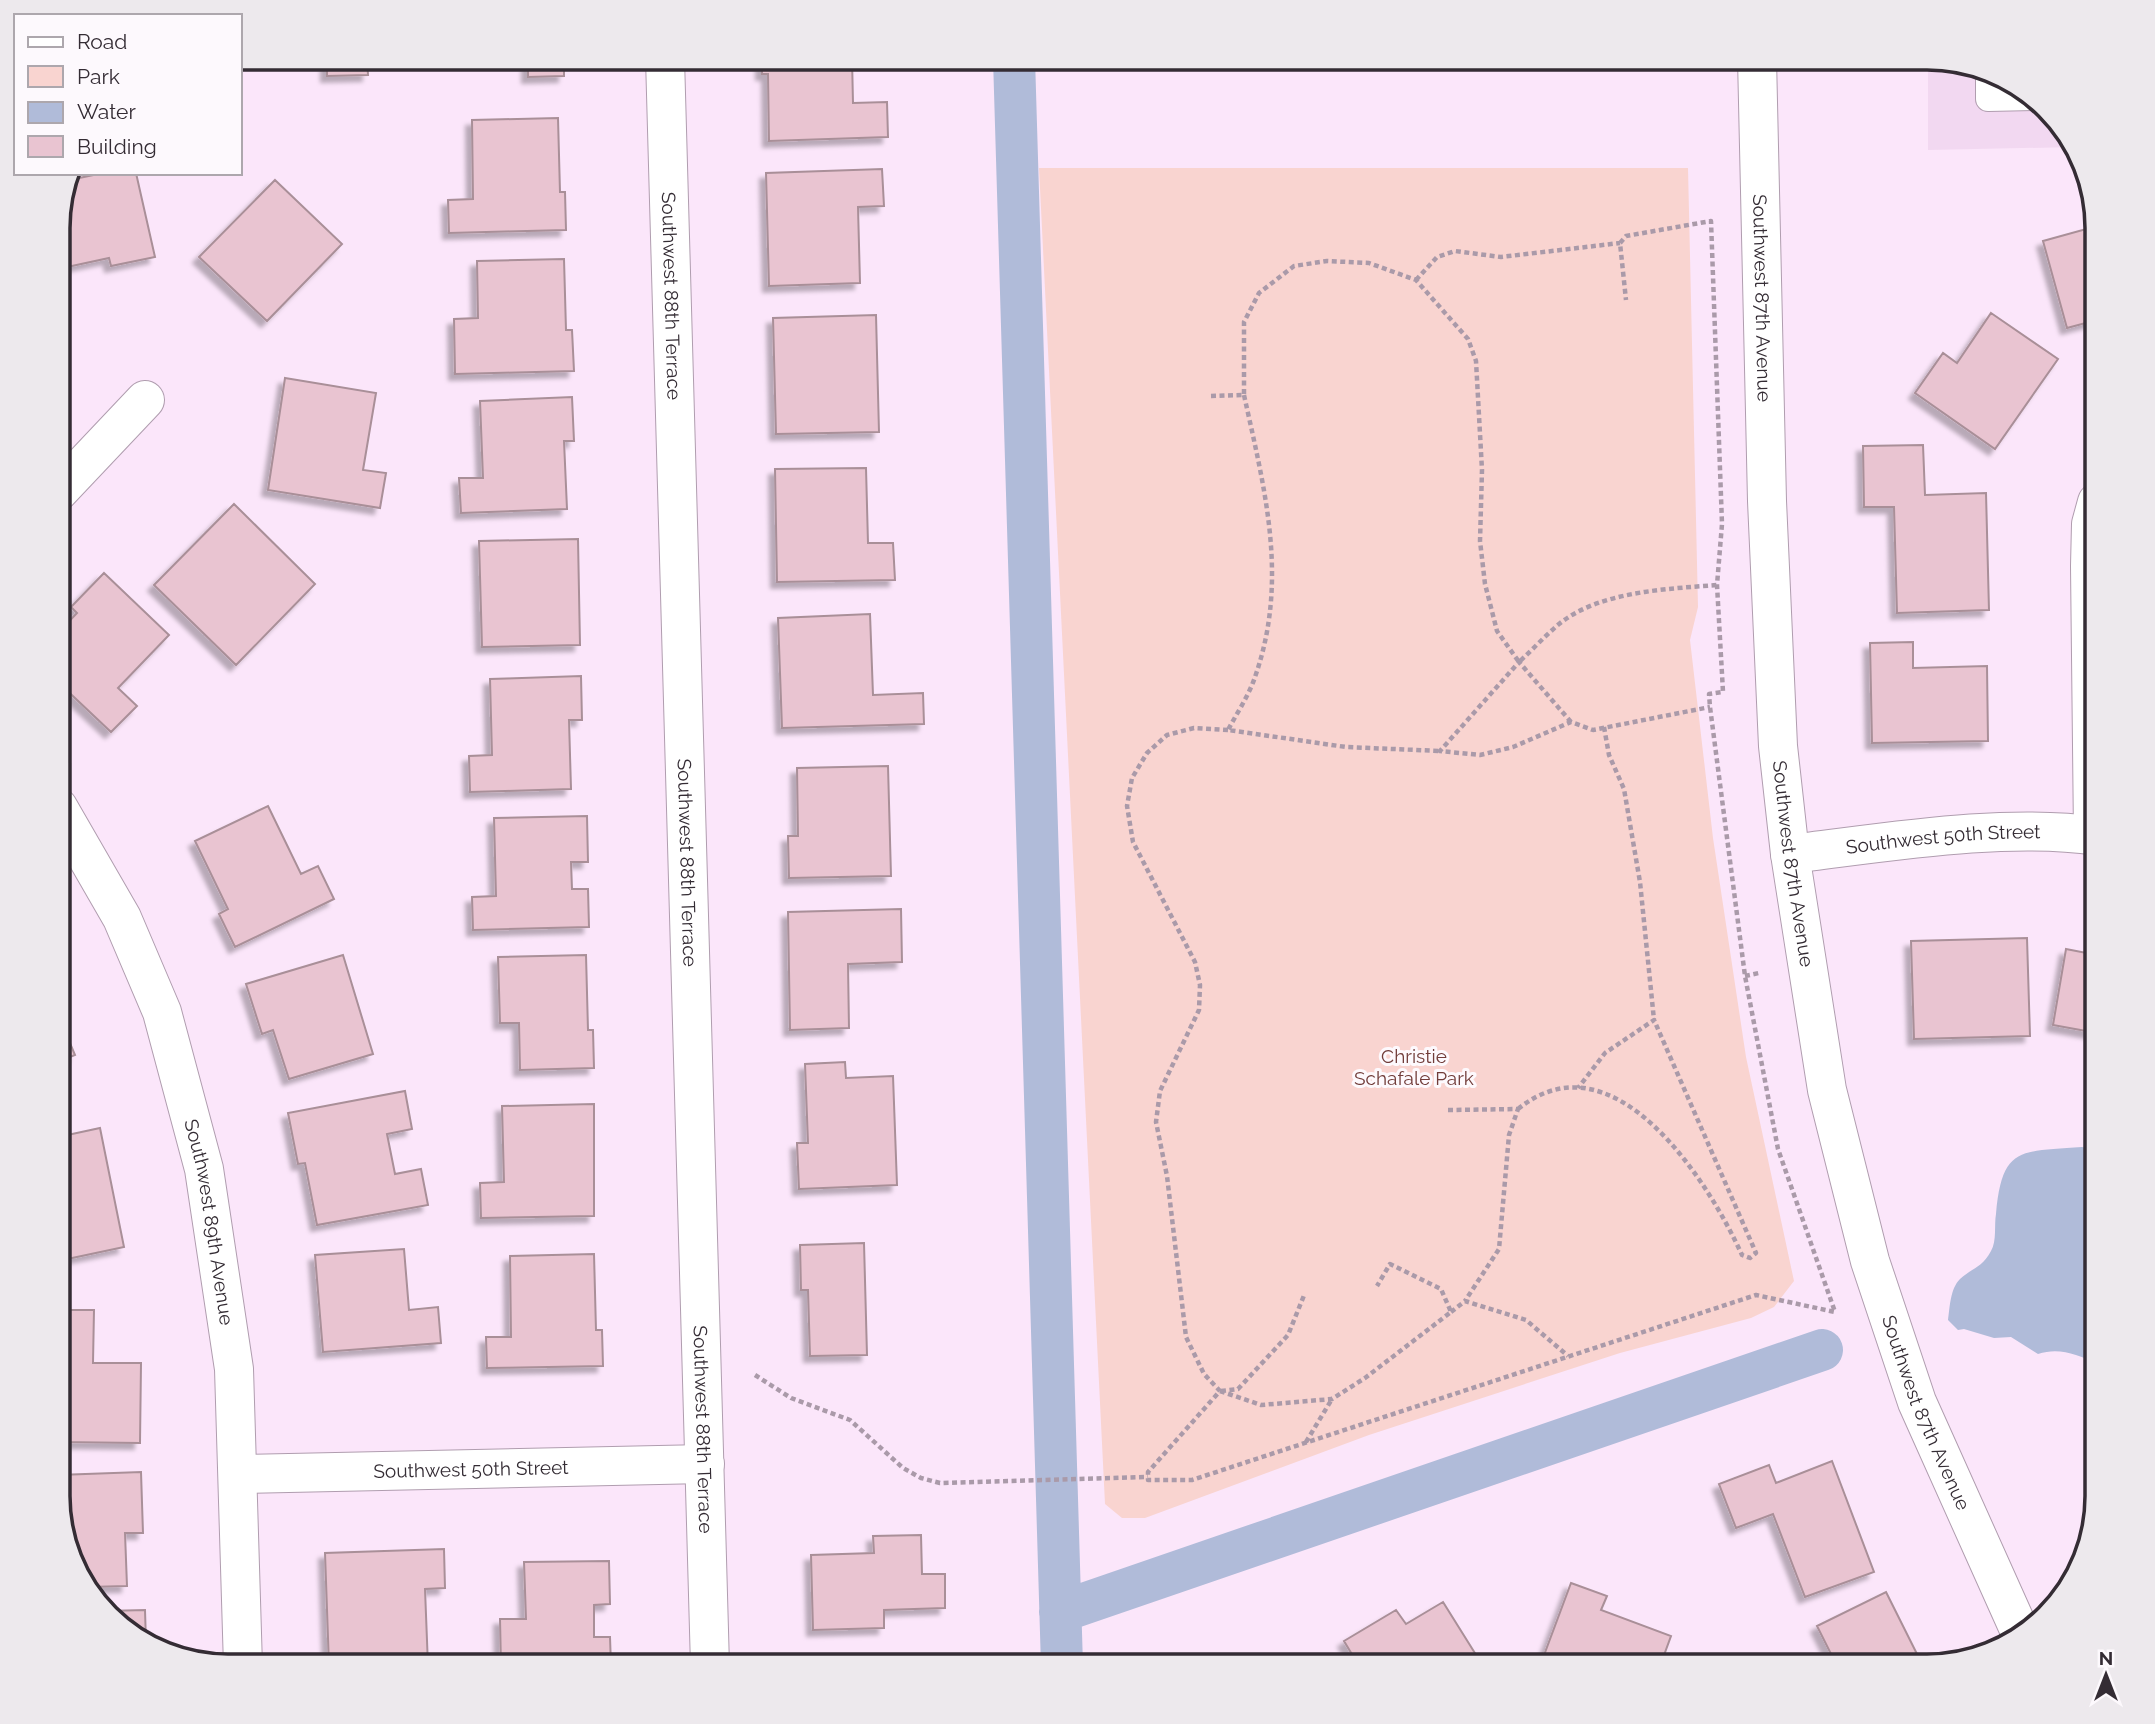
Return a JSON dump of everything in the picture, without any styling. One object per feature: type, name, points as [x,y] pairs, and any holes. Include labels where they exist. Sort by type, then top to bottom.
[{"type":"street","name":"Southwest 88th Terrace","points":[[665,70],[710,1654]]},
{"type":"street","name":"Southwest 87th Avenue","points":[[1757,70],[1768,515],[1778,746],[1790,854],[1827,1090],[1870,1261],[1917,1402],[2017,1625]]},
{"type":"street","points":[[70,479],[145,400]]},
{"type":"street","name":"Southwest 89th Avenue","points":[[70,828],[122,918],[162,1012],[183,1081],[204,1169],[234,1369],[243,1654]]},
{"type":"street","name":"Southwest 50th Street","points":[[1790,854],[1948,836],[2031,833],[2085,836]]},
{"type":"street","name":"Southwest 50th Street","points":[[238,1474],[705,1464]]},
{"type":"lane","points":[[1988,82],[1988,99],[2017,98]]},
{"type":"path","points":[[755,1375],[791,1398],[850,1420],[903,1468],[921,1478],[940,1482],[1148,1477],[1149,1480],[1192,1480],[1756,1295],[1835,1312],[1778,1149],[1745,976],[1710,708],[1709,694],[1723,692],[1717,585],[1721,524],[1711,221],[1626,236],[1620,243],[1501,257],[1455,251],[1437,257],[1416,280]]},
{"type":"path","points":[[1620,243],[1626,300]]},
{"type":"path","points":[[1228,730],[1255,680],[1271,607],[1273,554],[1269,512],[1244,395],[1244,322],[1259,293],[1294,265],[1327,261],[1369,263],[1416,280],[1468,339],[1476,361],[1485,584],[1497,631],[1519,662],[1571,722],[1593,730],[1710,708]]},
{"type":"path","points":[[1211,396],[1244,395]]},
{"type":"path","points":[[1440,751],[1519,662],[1561,622],[1607,601],[1639,591],[1717,585]]},
{"type":"path","points":[[1332,1399],[1261,1405],[1220,1391],[1204,1374],[1186,1336],[1167,1176],[1156,1122],[1160,1091],[1199,1010],[1200,985],[1195,962],[1133,842],[1127,806],[1132,778],[1147,753],[1167,735],[1194,728],[1228,730],[1346,747],[1480,755],[1513,747],[1571,722]]},
{"type":"path","points":[[1306,1443],[1332,1399],[1365,1378],[1465,1301],[1499,1249],[1508,1135],[1518,1109],[1536,1094],[1568,1085],[1624,1103],[1655,1123],[1704,1187],[1728,1224],[1742,1255],[1750,1258],[1756,1253],[1654,1020],[1640,882],[1624,789],[1609,755],[1604,727]]},
{"type":"path","points":[[1745,976],[1759,973]]},
{"type":"path","points":[[1577,1088],[1605,1054],[1654,1020]]},
{"type":"path","points":[[1448,1110],[1518,1109]]},
{"type":"path","points":[[1377,1286],[1390,1264],[1441,1289],[1451,1312]]},
{"type":"path","points":[[1148,1477],[1148,1472],[1220,1391],[1238,1389],[1288,1335],[1305,1293]]},
{"type":"path","points":[[1465,1301],[1526,1320],[1568,1357]]},
{"type":"shaded area","points":[[1928,70],[1958,73],[1997,86],[2039,116],[2063,147],[1928,150]]},
{"type":"green space","name":"Christie Schafale Park","points":[[1039,168],[1688,168],[1698,607],[1690,640],[1713,838],[1746,1057],[1794,1281],[1774,1307],[1751,1318],[1620,1353],[1369,1435],[1145,1518],[1122,1518],[1105,1504]]},
{"type":"water","points":[[2085,1148],[2085,1359],[2061,1352],[2038,1354],[2011,1337],[1994,1338],[1964,1329],[1958,1330],[1948,1320],[1952,1293],[1957,1283],[1988,1257],[1993,1247],[2003,1175],[2018,1157],[2044,1150]]},
{"type":"building","points":[[327,70],[368,70],[368,75],[327,76]]},
{"type":"building","points":[[528,70],[564,70],[564,76],[528,77]]},
{"type":"building","points":[[762,70],[852,70],[853,103],[887,102],[888,137],[769,141],[768,74],[762,74]]},
{"type":"building","points":[[558,118],[560,192],[565,192],[566,230],[449,233],[448,200],[473,199],[472,120]]},
{"type":"building","points":[[882,169],[884,206],[858,207],[860,283],[769,286],[766,173]]},
{"type":"building","points":[[136,175],[155,257],[111,266],[109,258],[70,266],[70,218],[75,187],[79,177]]},
{"type":"building","points":[[275,180],[342,244],[267,321],[199,257]]},
{"type":"building","points":[[2085,229],[2085,323],[2067,328],[2043,241]]},
{"type":"building","points":[[564,259],[566,330],[572,330],[574,371],[455,374],[454,319],[478,318],[477,261]]},
{"type":"building","points":[[1991,313],[2058,359],[1995,449],[1915,393],[1943,353],[1957,363]]},
{"type":"building","points":[[876,315],[879,432],[776,434],[773,318]]},
{"type":"building","points":[[285,378],[376,393],[363,470],[386,473],[380,508],[268,490]]},
{"type":"building","points":[[572,397],[574,441],[564,441],[567,509],[461,513],[459,478],[483,478],[480,401]]},
{"type":"building","points":[[1923,445],[1925,495],[1986,493],[1989,610],[1897,613],[1894,507],[1864,507],[1863,446]]},
{"type":"building","points":[[866,468],[868,543],[893,543],[895,580],[777,582],[775,469]]},
{"type":"building","points":[[234,504],[315,584],[236,665],[154,585]]},
{"type":"building","points":[[578,539],[580,645],[482,647],[479,541]]},
{"type":"building","points":[[104,573],[169,635],[118,688],[137,706],[111,732],[70,693],[70,620],[77,613],[71,607]]},
{"type":"building","points":[[870,614],[873,695],[923,693],[924,724],[782,728],[778,618]]},
{"type":"building","points":[[1913,642],[1913,668],[1987,666],[1988,741],[1872,743],[1870,643]]},
{"type":"building","points":[[581,676],[582,720],[569,720],[571,789],[470,792],[469,756],[492,755],[490,679]]},
{"type":"building","points":[[888,766],[891,876],[789,878],[788,836],[798,836],[797,768]]},
{"type":"building","points":[[268,806],[301,874],[318,866],[334,899],[235,947],[219,914],[228,909],[195,841]]},
{"type":"building","points":[[587,816],[588,862],[571,862],[572,889],[588,889],[589,927],[473,930],[472,897],[496,896],[494,818]]},
{"type":"building","points":[[901,909],[902,962],[848,964],[849,1028],[790,1030],[788,912]]},
{"type":"building","points":[[2027,938],[2030,1036],[1914,1039],[1911,941]]},
{"type":"building","points":[[2066,949],[2085,953],[2085,1031],[2053,1025]]},
{"type":"building","points":[[343,955],[373,1054],[289,1079],[273,1030],[262,1034],[246,984]]},
{"type":"building","points":[[586,955],[588,1030],[593,1030],[594,1068],[520,1070],[519,1023],[500,1023],[498,957]]},
{"type":"building","points":[[70,1043],[75,1055],[70,1057]]},
{"type":"building","points":[[845,1062],[846,1078],[893,1076],[897,1185],[799,1189],[797,1143],[808,1143],[805,1064]]},
{"type":"building","points":[[405,1091],[412,1129],[387,1134],[395,1174],[421,1169],[428,1205],[317,1225],[305,1163],[298,1164],[288,1113]]},
{"type":"building","points":[[594,1104],[594,1216],[481,1218],[480,1183],[504,1182],[502,1106]]},
{"type":"building","points":[[100,1128],[124,1247],[70,1258],[70,1134]]},
{"type":"building","points":[[864,1243],[867,1355],[810,1356],[808,1290],[801,1290],[800,1245]]},
{"type":"building","points":[[404,1249],[409,1310],[438,1307],[441,1343],[323,1352],[315,1255]]},
{"type":"building","points":[[594,1254],[596,1330],[602,1330],[603,1366],[487,1368],[486,1337],[511,1337],[510,1256]]},
{"type":"building","points":[[70,1310],[94,1310],[93,1363],[141,1363],[140,1443],[70,1442]]},
{"type":"building","points":[[1832,1461],[1874,1572],[1805,1597],[1773,1514],[1736,1528],[1719,1484],[1769,1465],[1776,1483]]},
{"type":"building","points":[[141,1472],[143,1533],[125,1533],[127,1586],[99,1587],[86,1566],[75,1537],[71,1516],[70,1475]]},
{"type":"building","points":[[921,1535],[922,1574],[945,1574],[945,1608],[884,1610],[884,1628],[813,1630],[811,1555],[874,1553],[873,1536]]},
{"type":"building","points":[[444,1549],[445,1588],[425,1589],[428,1654],[329,1654],[325,1553]]},
{"type":"building","points":[[609,1561],[610,1604],[594,1605],[594,1637],[610,1637],[611,1654],[501,1654],[500,1619],[526,1619],[524,1562]]},
{"type":"building","points":[[1571,1583],[1607,1596],[1601,1610],[1671,1636],[1664,1654],[1544,1654]]},
{"type":"building","points":[[1886,1592],[1917,1654],[1831,1654],[1817,1626]]},
{"type":"building","points":[[1443,1602],[1476,1654],[1352,1654],[1344,1641],[1396,1610],[1406,1624]]},
{"type":"building","points":[[145,1610],[146,1631],[124,1615],[119,1611]]},
{"type":"waterway","points":[[1014,70],[1062,1654]]},
{"type":"waterway","points":[[1060,1612],[1822,1350]]}]
